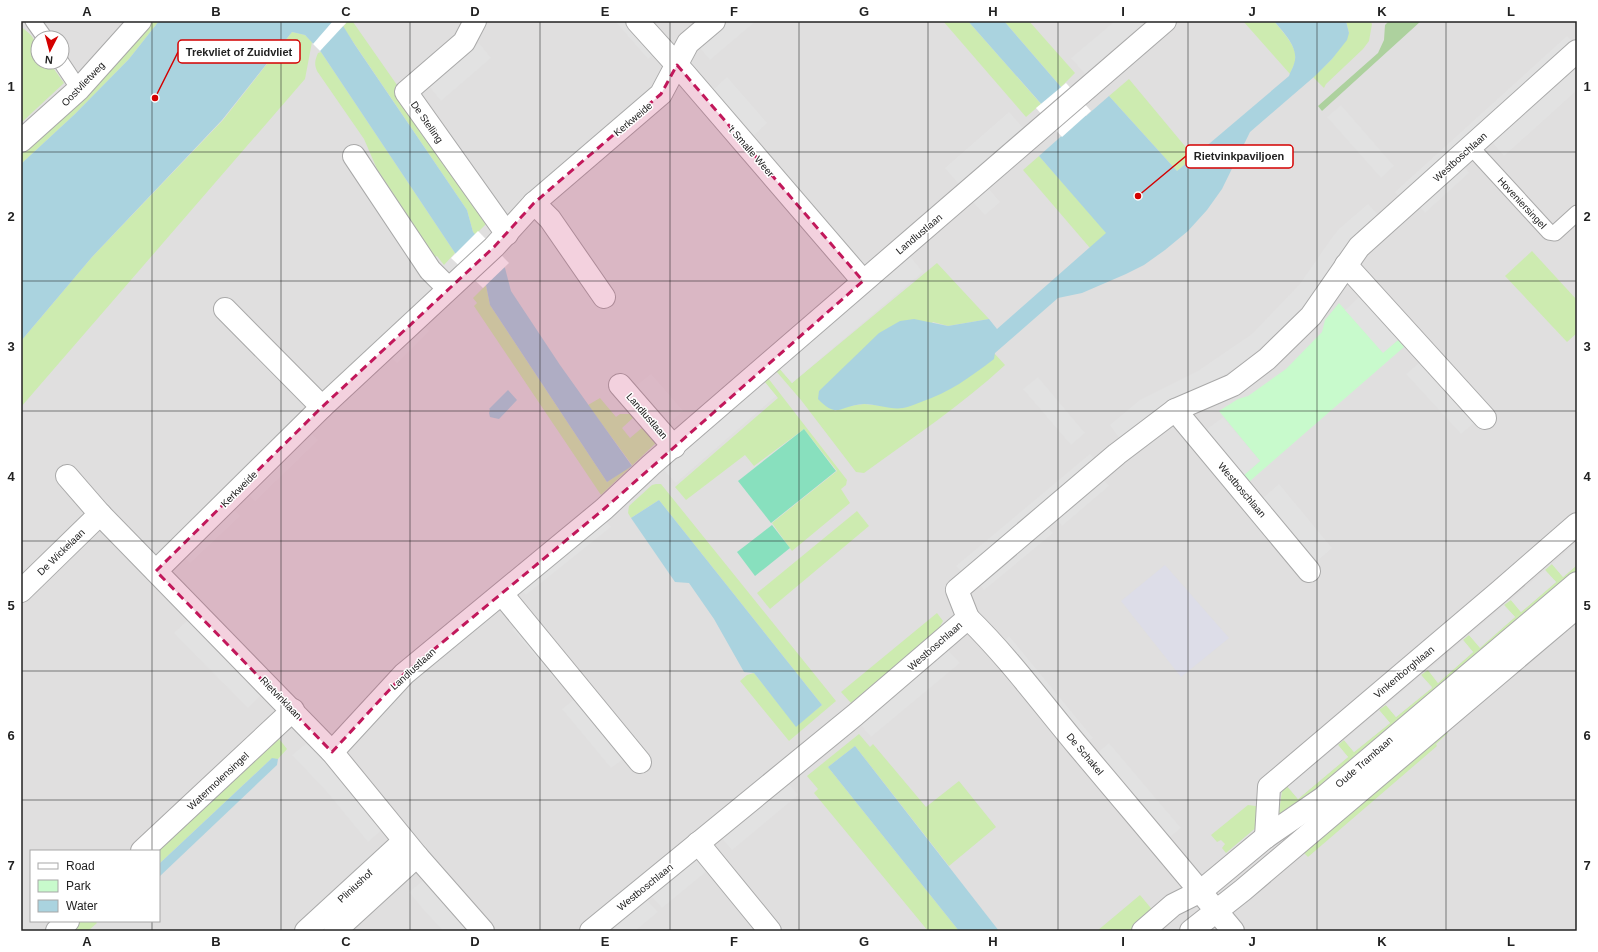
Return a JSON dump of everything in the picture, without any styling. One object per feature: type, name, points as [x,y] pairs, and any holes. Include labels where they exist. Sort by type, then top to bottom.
[{"type":"street","name":"Oostvlietweg","points":[[21,141],[79,89],[140,21]]},
{"type":"street","name":"De Stelling","points":[[475,21],[464,42],[406,92],[500,240]]},
{"type":"street","name":"'t Smalle Weer","points":[[637,21],[677,65],[863,281]]},
{"type":"street","name":"Kerkweide","points":[[156,571],[322,407],[500,240],[534,203],[661,94],[688,43],[714,21]]},
{"type":"street","name":"Landlustlaan","points":[[332,752],[404,674],[604,509],[651,466],[863,281],[1165,21]]},
{"type":"street","name":"Westboschlaan","points":[[591,931],[855,715],[968,618],[957,590],[1117,454],[1175,410],[1233,385],[1267,359],[1311,316],[1359,247],[1577,51]]},
{"type":"street","points":[[354,156],[430,270],[448,288]]},
{"type":"street","points":[[534,203],[550,219],[604,297]]},
{"type":"street","points":[[1346,265],[1485,418]]},
{"type":"street","points":[[225,309],[322,407]]},
{"type":"street","name":"Landlustlaan","points":[[620,385],[674,447]]},
{"type":"street","name":"Westboschlaan","points":[[1175,410],[1309,571]]},
{"type":"street","name":"Rietvinklaan","points":[[67,476],[100,514],[293,710],[332,752],[411,848],[483,931]]},
{"type":"street","name":"De Wickelaan","points":[[21,591],[100,514]]},
{"type":"street","name":"Vinkenborghlaan","points":[[1266,837],[1269,787],[1577,524]]},
{"type":"street","name":"Oude Trambaan","points":[[1143,931],[1173,905],[1201,891],[1266,837],[1323,798],[1577,583]]},
{"type":"street","points":[[502,594],[640,762]]},
{"type":"street","name":"Oude Trambaan","points":[[1191,931],[1217,911],[1577,607]]},
{"type":"street","name":"De Schakel","points":[[968,618],[994,643],[1077,745],[1233,931]]},
{"type":"street","name":"Watermolensingel","points":[[143,850],[293,710]]},
{"type":"street","points":[[698,843],[770,931]]},
{"type":"street","name":"Pliniushof","points":[[306,931],[411,848]]},
{"type":"street","name":"Pliniushof","points":[[335,931],[411,848]]},
{"type":"street","points":[[57,931],[67,922]]},
{"type":"lane","points":[[33,21],[39,30]]},
{"type":"lane","points":[[66,70],[79,89]]},
{"type":"lane","name":"Hoveniersingel","points":[[1471,147],[1548,232],[1555,233],[1577,213]]},
{"type":"highlighted area","points":[[677,65],[863,281],[604,509],[404,674],[332,752],[156,571],[322,407],[494,247],[534,203],[661,94]]},
{"type":"shaded area","points":[[21,21],[1577,21],[1577,931],[21,931]]},
{"type":"shaded area","points":[[615,21],[624,21],[653,55],[648,59]]},
{"type":"shaded area","points":[[729,21],[756,21],[710,60],[699,47]]},
{"type":"shaded area","points":[[1115,21],[1146,21],[1085,74],[1071,58]]},
{"type":"shaded area","points":[[1567,36],[1572,41],[1400,198],[1395,192]]},
{"type":"shaded area","points":[[479,43],[491,58],[441,101],[429,86]]},
{"type":"shaded area","points":[[1577,64],[1577,90],[1504,156],[1492,142]]},
{"type":"shaded area","points":[[727,77],[767,123],[752,137],[712,91]]},
{"type":"shaded area","points":[[1341,105],[1394,166],[1381,178],[1327,117]]},
{"type":"shaded area","points":[[1009,112],[1023,128],[959,184],[945,168]]},
{"type":"shaded area","points":[[1465,167],[1469,173],[1425,213],[1420,207]]},
{"type":"shaded area","points":[[988,188],[1000,202],[985,215],[972,201]]},
{"type":"shaded area","points":[[1368,204],[1379,216],[1288,324],[1238,366],[1201,389],[1157,409],[1120,439],[1110,425],[1140,400],[1198,371],[1252,334],[1300,284],[1339,229]]},
{"type":"shaded area","points":[[909,255],[923,272],[792,383],[779,368]]},
{"type":"shaded area","points":[[1359,297],[1398,340],[1383,353],[1345,310]]},
{"type":"shaded area","points":[[423,325],[429,331],[397,363],[391,357]]},
{"type":"shaded area","points":[[1419,363],[1474,423],[1461,434],[1406,374]]},
{"type":"shaded area","points":[[651,374],[683,411],[668,424],[636,386]]},
{"type":"shaded area","points":[[1038,377],[1085,433],[1071,445],[1023,389]]},
{"type":"shaded area","points":[[764,381],[776,396],[676,483],[663,469]]},
{"type":"shaded area","points":[[1223,417],[1260,461],[1244,475],[1206,430]]},
{"type":"shaded area","points":[[312,435],[318,440],[255,501],[249,495]]},
{"type":"shaded area","points":[[1090,454],[1095,459],[961,571],[956,566]]},
{"type":"shaded area","points":[[1104,480],[1109,486],[1062,526],[1057,520]]},
{"type":"shaded area","points":[[1279,484],[1332,548],[1316,562],[1263,498]]},
{"type":"shaded area","points":[[234,510],[240,516],[190,563],[184,557]]},
{"type":"shaded area","points":[[606,521],[611,527],[526,595],[521,590]]},
{"type":"shaded area","points":[[1048,528],[1053,533],[984,590],[980,584]]},
{"type":"shaded area","points":[[1577,542],[1577,565],[1563,577],[1552,564]]},
{"type":"shaded area","points":[[1165,565],[1229,638],[1181,677],[1121,601]]},
{"type":"shaded area","points":[[1545,570],[1556,582],[1521,612],[1511,600]]},
{"type":"shaded area","points":[[1504,605],[1515,617],[1480,648],[1469,635]]},
{"type":"shaded area","points":[[188,620],[261,695],[248,708],[174,633]]},
{"type":"shaded area","points":[[518,625],[562,677],[557,682],[512,629]]},
{"type":"shaded area","points":[[1009,636],[1093,738],[1088,741],[1004,641]]},
{"type":"shaded area","points":[[1463,640],[1473,652],[1438,683],[1428,670]]},
{"type":"shaded area","points":[[948,650],[960,663],[871,737],[859,723]]},
{"type":"shaded area","points":[[1421,675],[1432,688],[1396,717],[1386,705]]},
{"type":"shaded area","points":[[577,697],[626,757],[611,768],[562,709]]},
{"type":"shaded area","points":[[1379,710],[1390,723],[1354,752],[1344,740]]},
{"type":"shaded area","points":[[308,742],[383,829],[368,842],[327,792],[292,755]]},
{"type":"shaded area","points":[[1109,743],[1181,828],[1169,838],[1097,753]]},
{"type":"shaded area","points":[[1338,745],[1348,757],[1298,799],[1287,786]]},
{"type":"shaded area","points":[[787,782],[798,795],[732,850],[721,837]]},
{"type":"shaded area","points":[[697,858],[707,871],[662,908],[652,897],[648,901],[658,912],[635,931],[608,931]]},
{"type":"shaded area","points":[[425,879],[470,931],[443,931],[422,908],[409,892]]},
{"type":"green space","points":[[152,21],[159,21],[129,59],[75,114],[21,164],[21,154],[91,89]]},
{"type":"green space","points":[[348,21],[353,22],[397,85],[395,87],[487,216],[489,221],[475,235],[467,210],[343,27]]},
{"type":"green space","points":[[943,21],[968,21],[1041,104],[1026,117]]},
{"type":"green space","points":[[1004,21],[1029,21],[1075,73],[1061,87]]},
{"type":"green space","points":[[1243,21],[1274,21],[1289,40],[1295,51],[1295,62],[1290,74]]},
{"type":"green space","points":[[1346,21],[1370,21],[1372,24],[1369,41],[1363,49],[1326,84],[1324,88],[1313,77],[1332,59],[1349,33]]},
{"type":"green space","points":[[1389,21],[1421,21],[1322,111],[1318,106],[1378,53],[1384,40],[1385,25]]},
{"type":"green space","points":[[21,27],[30,34],[30,70],[55,70],[64,83],[21,123]]},
{"type":"green space","points":[[292,32],[305,35],[312,42],[305,79],[21,407],[21,341],[92,257],[223,120]]},
{"type":"green space","points":[[321,52],[455,253],[444,265],[437,256],[435,257],[377,169],[364,139],[317,71],[315,66],[316,60],[318,53]]},
{"type":"green space","points":[[1129,79],[1194,157],[1177,171],[1109,96]]},
{"type":"green space","points":[[1039,156],[1107,233],[1090,248],[1023,170]]},
{"type":"green space","points":[[1532,251],[1577,300],[1577,333],[1567,342],[1505,276]]},
{"type":"green space","points":[[937,263],[989,319],[948,326],[933,322],[834,411],[849,406],[864,404],[903,408],[994,353],[1005,365],[954,408],[864,473],[856,472],[801,400],[776,371],[779,368],[792,383]]},
{"type":"green space","points":[[486,285],[490,305],[607,482],[632,465],[588,405],[600,398],[616,417],[620,414],[633,414],[634,417],[622,428],[630,438],[643,427],[657,442],[601,495],[474,306],[477,303],[473,298]]},
{"type":"green space","points":[[1339,303],[1383,352],[1398,340],[1404,347],[1250,481],[1244,475],[1260,461],[1219,411],[1238,399],[1248,396],[1286,369],[1322,332],[1325,320]]},
{"type":"green space","points":[[768,378],[847,480],[846,485],[841,489],[850,503],[792,551],[772,523],[837,471],[804,429],[754,466],[745,455],[686,500],[675,487],[778,398],[764,381]]},
{"type":"green space","points":[[804,429],[836,471],[771,523],[738,481]]},
{"type":"green space","points":[[661,484],[836,701],[789,741],[740,681],[747,675],[754,673],[796,726],[822,705],[659,500],[631,518],[628,513],[629,506],[652,485]]},
{"type":"green space","points":[[857,511],[869,526],[770,609],[757,593]]},
{"type":"green space","points":[[772,525],[790,548],[755,576],[737,552]]},
{"type":"green space","points":[[1552,564],[1563,577],[1577,565],[1577,574],[1318,793],[1281,815],[1279,812],[1282,791],[1287,786],[1298,799],[1348,757],[1338,745],[1344,740],[1354,752],[1390,723],[1379,710],[1386,705],[1396,717],[1432,687],[1421,675],[1428,670],[1438,683],[1473,652],[1463,640],[1469,635],[1480,647],[1515,617],[1504,605],[1511,600],[1521,612],[1556,582],[1545,570]]},
{"type":"green space","points":[[937,613],[943,621],[938,630],[851,703],[841,692]]},
{"type":"green space","points":[[1442,729],[1448,733],[1436,744],[1437,746],[1308,857],[1304,853]]},
{"type":"green space","points":[[859,734],[870,747],[873,744],[926,807],[959,781],[996,827],[949,866],[855,746],[828,767],[959,931],[928,931],[814,793],[818,789],[807,776]]},
{"type":"green space","points":[[276,735],[287,749],[278,759],[271,759],[160,863],[160,850],[153,850]]},
{"type":"green space","points":[[1248,805],[1263,807],[1258,826],[1226,853],[1222,848],[1225,844],[1221,840],[1217,842],[1211,835]]},
{"type":"green space","points":[[1140,895],[1155,913],[1133,931],[1097,931]]},
{"type":"green space","points":[[76,922],[97,923],[88,931],[66,931]]},
{"type":"water","points":[[159,21],[340,21],[467,210],[473,232],[505,268],[511,291],[560,365],[632,466],[607,482],[490,305],[486,285],[455,253],[321,52],[305,35],[292,32],[222,120],[92,257],[21,341],[21,164],[75,114],[129,59]]},
{"type":"water","points":[[968,21],[1004,21],[1086,116],[1109,96],[1177,171],[1289,76],[1294,64],[1295,52],[1286,35],[1274,21],[1346,21],[1349,33],[1347,40],[1332,59],[1315,76],[1250,132],[1222,189],[1207,210],[1188,231],[1165,250],[1144,265],[1126,274],[1082,293],[1058,298],[995,353],[994,359],[968,378],[941,394],[903,408],[864,404],[840,410],[830,409],[818,399],[819,391],[879,333],[900,321],[914,319],[948,326],[989,319],[997,329],[1106,233],[1039,156],[1066,132]]},
{"type":"water","points":[[508,390],[517,400],[499,419],[490,417],[489,409]]},
{"type":"water","points":[[659,500],[822,705],[796,727],[754,673],[744,672],[714,619],[689,583],[675,582],[631,518]]},
{"type":"water","points":[[855,746],[999,931],[959,931],[828,767]]},
{"type":"water","points":[[272,758],[278,759],[277,765],[160,876],[160,863]]},
{"type":"pier","points":[[333,21],[345,21],[346,23],[320,51],[313,44]]},
{"type":"pier","points":[[1066,83],[1091,111],[1062,137],[1036,108]]},
{"type":"pier","points":[[478,231],[509,263],[483,288],[451,258]]},
{"type":"place","name":"Trekvliet of Zuidvliet","points":[[155,98]]},
{"type":"place","name":"Rietvinkpaviljoen","points":[[1138,196]]}]
